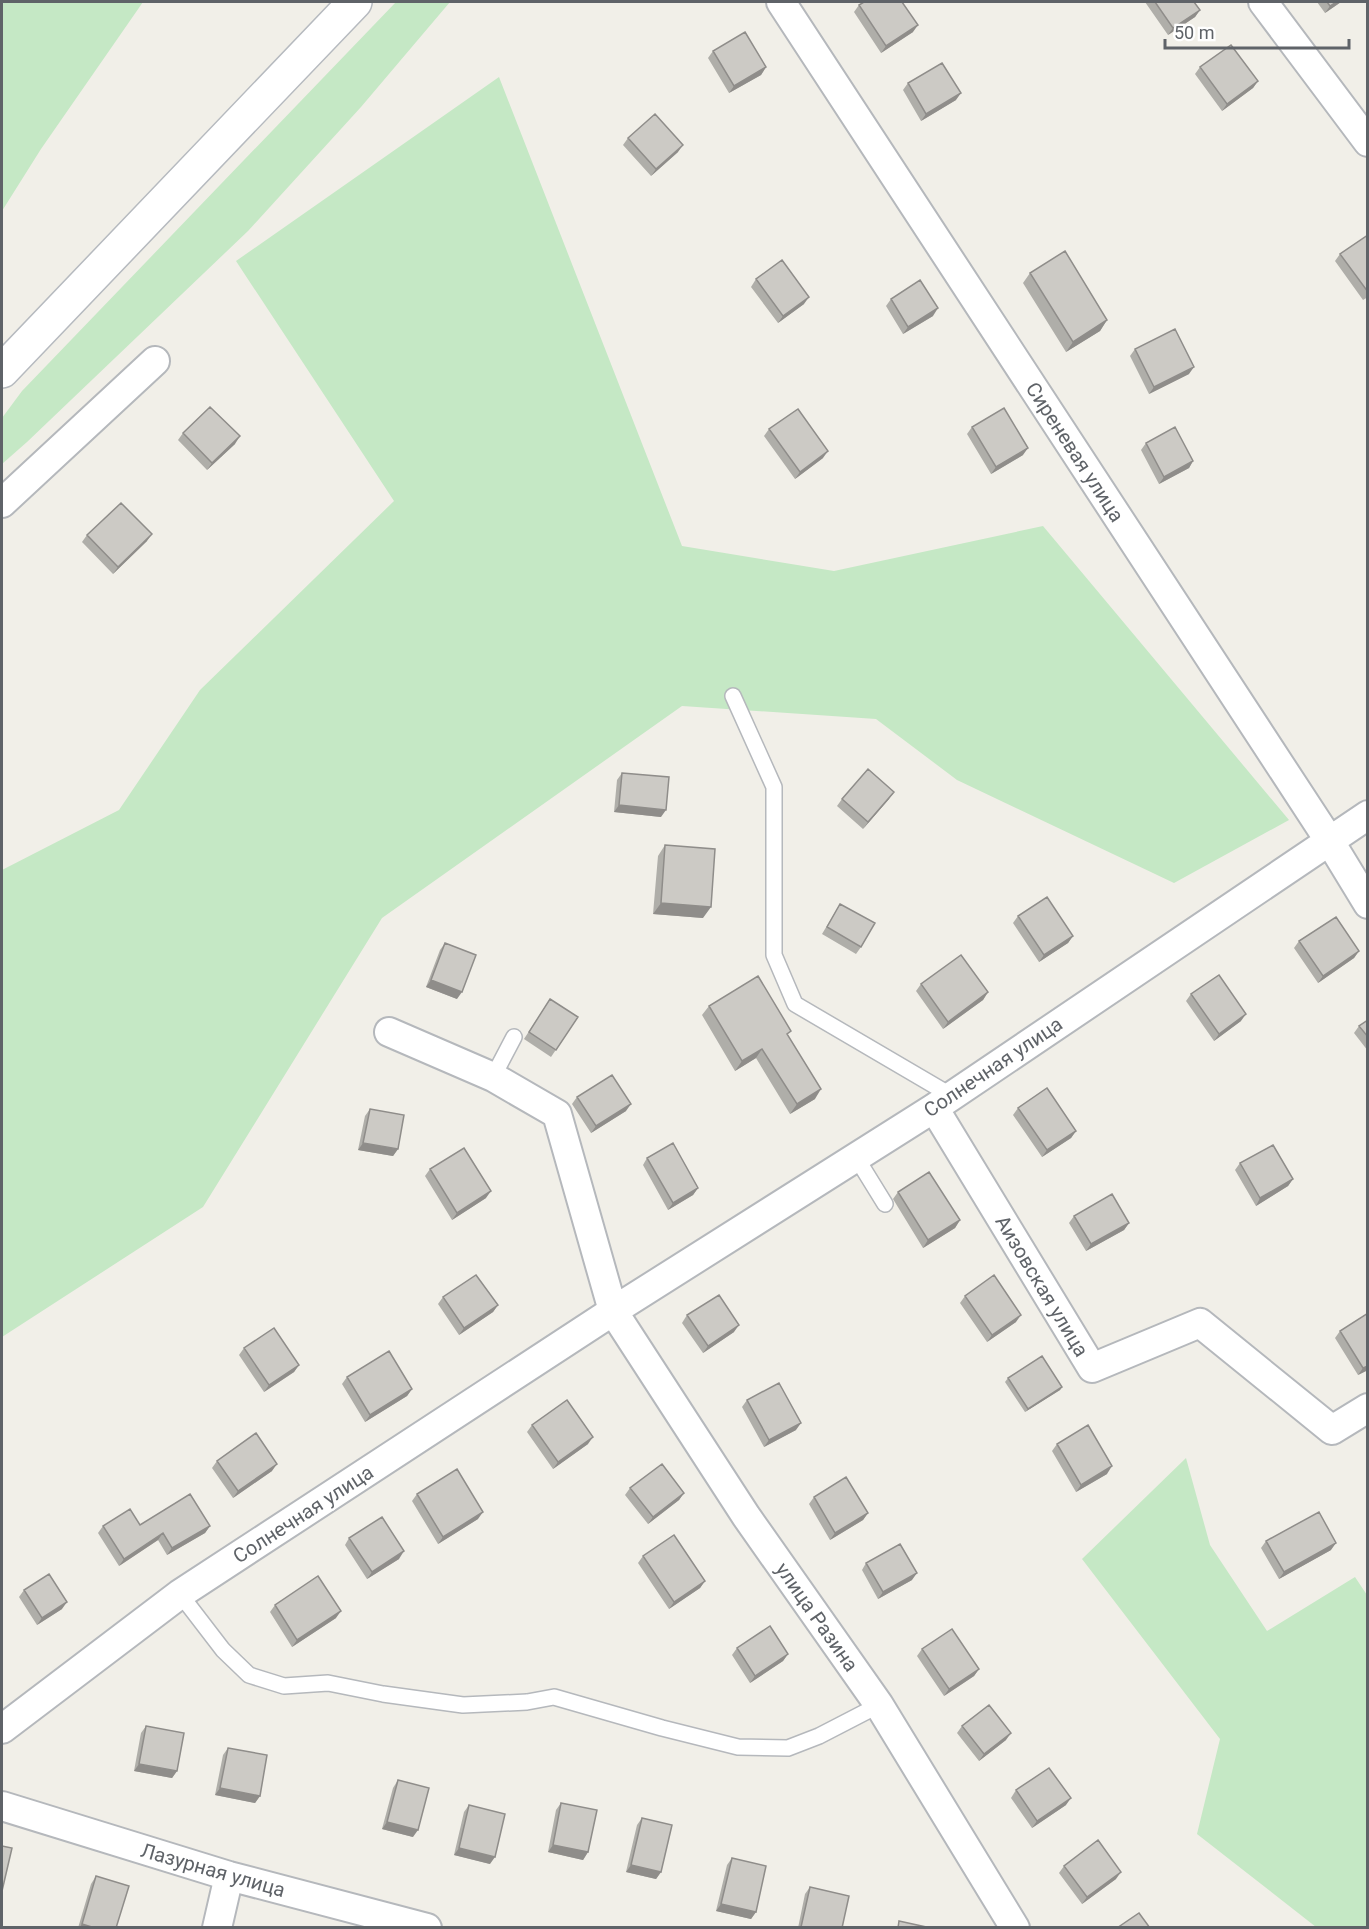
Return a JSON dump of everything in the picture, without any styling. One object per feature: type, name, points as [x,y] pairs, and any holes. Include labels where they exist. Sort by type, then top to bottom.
[{"type":"street","points":[[2,371],[355,2]]},
{"type":"street","name":"Сиреневая улица","points":[[781,2],[1329,840],[1368,904]]},
{"type":"street","points":[[1263,2],[1368,142]]},
{"type":"street","points":[[2,503],[155,361]]},
{"type":"street","name":"Солнечная улица","points":[[2,1729],[180,1594],[613,1311],[943,1102],[1368,815]]},
{"type":"street","points":[[389,1032],[493,1077],[557,1114],[613,1311]]},
{"type":"street","name":"Аизовская улица","points":[[943,1102],[1092,1368],[1200,1323],[1332,1430],[1368,1408]]},
{"type":"street","name":"улица Разина","points":[[613,1311],[746,1516],[879,1706],[1015,1928]]},
{"type":"street","name":"Лазурная улица","points":[[2,1806],[229,1876],[427,1928]]},
{"type":"street","points":[[217,1928],[229,1876]]},
{"type":"lane","points":[[733,696],[774,787],[774,955],[795,1004],[943,1102]]},
{"type":"lane","points":[[493,1077],[514,1037]]},
{"type":"lane","points":[[856,1157],[885,1204]]},
{"type":"lane","points":[[180,1594],[223,1650],[249,1675],[284,1686],[328,1683],[383,1694],[463,1705],[527,1702],[554,1697],[738,1747],[788,1748],[819,1736],[879,1706]]},
{"type":"green space","points":[[2,2],[143,2],[41,149],[2,211]]},
{"type":"green space","points":[[396,2],[450,2],[361,107],[248,231],[2,464],[2,418],[22,391]]},
{"type":"green space","points":[[499,77],[682,546],[834,571],[1043,526],[1289,820],[1174,883],[957,780],[876,719],[682,706],[382,918],[203,1207],[2,1337],[2,870],[119,810],[200,690],[394,501],[236,261]]},
{"type":"green space","points":[[1186,1458],[1210,1545],[1267,1631],[1355,1577],[1367,1595],[1367,1927],[1316,1927],[1197,1834],[1220,1739],[1082,1559]]},
{"type":"building","points":[[864,2],[902,2],[918,25],[886,46],[859,5]]},
{"type":"building","points":[[1155,2],[1194,2],[1200,10],[1173,28]]},
{"type":"building","points":[[745,32],[766,67],[734,86],[713,51]]},
{"type":"building","points":[[1231,45],[1258,81],[1227,104],[1200,67]]},
{"type":"building","points":[[942,63],[961,93],[926,114],[908,83]]},
{"type":"building","points":[[655,114],[683,145],[656,169],[628,138]]},
{"type":"building","points":[[1368,235],[1368,292],[1340,254]]},
{"type":"building","points":[[1065,251],[1107,320],[1073,342],[1030,273]]},
{"type":"building","points":[[782,260],[809,297],[783,316],[756,279]]},
{"type":"building","points":[[920,280],[938,308],[908,327],[891,299]]},
{"type":"building","points":[[1175,329],[1194,367],[1154,387],[1135,349]]},
{"type":"building","points":[[210,407],[240,436],[212,463],[183,433]]},
{"type":"building","points":[[1004,408],[1028,448],[996,467],[972,427]]},
{"type":"building","points":[[798,409],[828,451],[800,472],[769,429]]},
{"type":"building","points":[[1175,427],[1193,461],[1164,477],[1146,443]]},
{"type":"building","points":[[121,503],[152,534],[118,567],[87,535]]},
{"type":"building","points":[[868,769],[894,792],[868,822],[842,799]]},
{"type":"building","points":[[622,773],[669,777],[666,810],[619,805]]},
{"type":"building","points":[[665,845],[715,849],[711,907],[661,903]]},
{"type":"building","points":[[1047,897],[1073,936],[1044,955],[1018,916]]},
{"type":"building","points":[[840,904],[875,923],[861,947],[827,927]]},
{"type":"building","points":[[1336,917],[1359,951],[1323,976],[1299,941]]},
{"type":"building","points":[[445,943],[476,955],[462,992],[431,980]]},
{"type":"building","points":[[961,955],[988,992],[948,1022],[921,984]]},
{"type":"building","points":[[1219,975],[1246,1014],[1219,1034],[1191,994]]},
{"type":"building","points":[[758,976],[791,1031],[787,1034],[821,1089],[797,1104],[762,1049],[742,1061],[709,1006]]},
{"type":"building","points":[[550,999],[578,1017],[556,1050],[529,1032]]},
{"type":"building","points":[[1368,1020],[1368,1037],[1359,1026]]},
{"type":"building","points":[[612,1075],[631,1104],[596,1126],[577,1097]]},
{"type":"building","points":[[1047,1088],[1076,1131],[1047,1150],[1018,1108]]},
{"type":"building","points":[[370,1109],[404,1115],[398,1149],[363,1143]]},
{"type":"building","points":[[673,1143],[698,1188],[673,1203],[647,1158]]},
{"type":"building","points":[[1273,1145],[1293,1179],[1260,1198],[1240,1163]]},
{"type":"building","points":[[464,1148],[491,1191],[457,1213],[430,1169]]},
{"type":"building","points":[[929,1172],[960,1220],[928,1240],[898,1192]]},
{"type":"building","points":[[1112,1194],[1129,1223],[1091,1244],[1074,1216]]},
{"type":"building","points":[[476,1275],[498,1305],[464,1328],[443,1297]]},
{"type":"building","points":[[994,1275],[1021,1315],[992,1335],[965,1296]]},
{"type":"building","points":[[719,1295],[739,1325],[708,1346],[687,1315]]},
{"type":"building","points":[[1368,1313],[1368,1366],[1363,1368],[1340,1331]]},
{"type":"building","points":[[274,1328],[299,1365],[269,1385],[244,1348]]},
{"type":"building","points":[[389,1351],[412,1389],[370,1415],[347,1377]]},
{"type":"building","points":[[1042,1356],[1062,1387],[1028,1409],[1008,1378]]},
{"type":"building","points":[[779,1383],[801,1423],[769,1440],[747,1400]]},
{"type":"building","points":[[567,1400],[593,1437],[558,1462],[532,1425]]},
{"type":"building","points":[[1088,1425],[1112,1466],[1081,1485],[1057,1444]]},
{"type":"building","points":[[256,1433],[277,1464],[238,1491],[217,1461]]},
{"type":"building","points":[[662,1464],[684,1493],[653,1517],[630,1488]]},
{"type":"building","points":[[457,1469],[483,1512],[443,1537],[417,1494]]},
{"type":"building","points":[[846,1477],[868,1513],[835,1533],[814,1497]]},
{"type":"building","points":[[190,1494],[210,1526],[172,1548],[163,1533],[124,1559],[103,1526],[130,1509],[140,1525]]},
{"type":"building","points":[[1319,1512],[1336,1543],[1284,1572],[1266,1541]]},
{"type":"building","points":[[382,1517],[404,1551],[372,1572],[349,1538]]},
{"type":"building","points":[[674,1535],[705,1581],[674,1602],[643,1556]]},
{"type":"building","points":[[900,1544],[917,1573],[883,1592],[866,1563]]},
{"type":"building","points":[[49,1574],[67,1602],[42,1618],[24,1590]]},
{"type":"building","points":[[318,1576],[341,1611],[297,1640],[275,1605]]},
{"type":"building","points":[[770,1626],[788,1654],[755,1676],[737,1648]]},
{"type":"building","points":[[952,1629],[979,1669],[949,1689],[922,1649]]},
{"type":"building","points":[[989,1705],[1011,1733],[984,1754],[962,1726]]},
{"type":"building","points":[[146,1726],[184,1733],[177,1771],[139,1764]]},
{"type":"building","points":[[228,1748],[267,1755],[260,1796],[220,1788]]},
{"type":"building","points":[[1049,1768],[1071,1798],[1037,1821],[1016,1790]]},
{"type":"building","points":[[398,1780],[429,1788],[418,1830],[387,1822]]},
{"type":"building","points":[[561,1803],[597,1810],[588,1852],[553,1845]]},
{"type":"building","points":[[469,1805],[505,1814],[495,1857],[459,1848]]},
{"type":"building","points":[[642,1818],[672,1825],[661,1872],[631,1865]]},
{"type":"building","points":[[1098,1840],[1121,1872],[1087,1897],[1064,1866]]},
{"type":"building","points":[[2,1846],[12,1848],[2,1891]]},
{"type":"building","points":[[732,1858],[766,1866],[756,1912],[721,1904]]},
{"type":"building","points":[[96,1876],[129,1886],[116,1928],[95,1928],[82,1924]]},
{"type":"building","points":[[810,1887],[849,1896],[842,1928],[801,1927]]},
{"type":"building","points":[[1139,1913],[1150,1928],[1117,1928]]},
{"type":"building","points":[[899,1921],[931,1928],[898,1928]]}]
